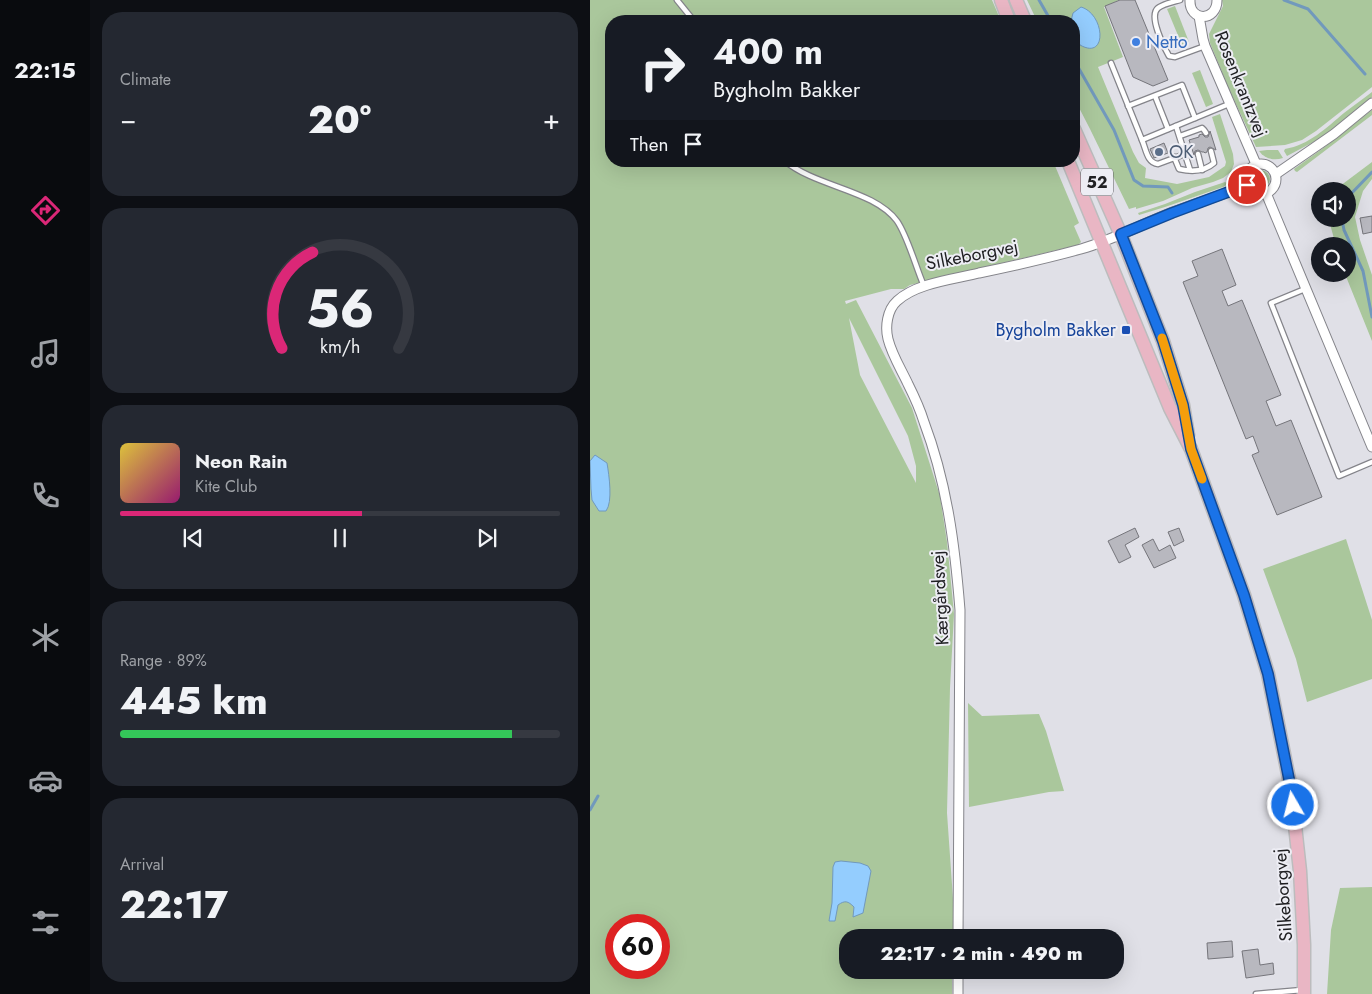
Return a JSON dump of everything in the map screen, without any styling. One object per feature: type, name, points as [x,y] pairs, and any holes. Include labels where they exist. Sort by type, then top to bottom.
[{"type":"main road","points":[[1001,0],[1007,15]]},
{"type":"main road","points":[[1016,0],[1022,15]]},
{"type":"main road","name":"Silkeborgvej","points":[[1080,142],[1121,234],[1166,350],[1183,405],[1191,449]]},
{"type":"main road","name":"Silkeborgvej","points":[[1070,167],[1170,408],[1191,449],[1244,595],[1268,674],[1291,789],[1300,870],[1304,945],[1304,992]]},
{"type":"street","name":"Rosenkrantzvej","points":[[1190,0],[1191,9],[1194,13],[1205,16],[1215,11],[1217,0]]},
{"type":"street","name":"Rosenkrantzvej","points":[[1200,16],[1202,39],[1256,164]]},
{"type":"street","points":[[1276,174],[1334,134],[1372,103]]},
{"type":"street","points":[[1262,163],[1273,168],[1276,174],[1275,185],[1272,190],[1261,194],[1250,190],[1245,179],[1246,172],[1250,167],[1262,163]]},
{"type":"street","points":[[1121,234],[1247,185]]},
{"type":"street","points":[[1266,193],[1372,447]]},
{"type":"street","name":"Silkeborgvej","points":[[924,286],[1083,248],[1121,234]]},
{"type":"street","name":"Kærgårdsvej","points":[[924,286],[897,301],[890,312],[887,326],[892,353],[909,385],[937,460],[954,544],[960,610],[958,929]]},
{"type":"street","points":[[958,979],[958,994]]},
{"type":"lane","points":[[677,0],[689,15]]},
{"type":"lane","points":[[1180,0],[1157,8],[1154,13],[1154,20],[1164,48],[1169,56],[1175,57],[1205,46]]},
{"type":"lane","points":[[1111,63],[1152,163],[1158,164],[1185,154]]},
{"type":"lane","points":[[1128,106],[1182,85],[1194,118]]},
{"type":"lane","points":[[1155,96],[1168,129]]},
{"type":"lane","points":[[1142,140],[1229,104]]},
{"type":"lane","points":[[1176,126],[1190,170]]},
{"type":"lane","points":[[1180,136],[1190,135],[1202,128],[1206,133]]},
{"type":"lane","points":[[1174,157],[1179,169],[1196,171],[1208,169],[1214,163],[1211,151]]},
{"type":"lane","points":[[1198,154],[1202,170]]},
{"type":"lane","name":"Silkeborgvej","points":[[792,167],[808,176],[860,196],[882,207],[897,222],[924,286]]},
{"type":"lane","points":[[1307,289],[1272,303],[1340,476],[1372,462]]},
{"type":"lane","points":[[1256,994],[1304,992]]},
{"type":"green space","points":[[590,0],[992,0],[998,15],[605,15],[605,167],[1056,167],[1079,223],[1074,226],[1081,242],[1078,245],[910,285],[904,289],[891,289],[845,301],[846,304],[856,300],[912,408],[940,496],[947,542],[954,614],[947,813],[953,899],[953,929],[839,929],[839,979],[952,979],[952,994],[590,994]],"holes":[[[849,318],[908,436],[916,466],[916,483],[860,375]]]},
{"type":"green space","points":[[1027,0],[1119,0],[1104,7],[1123,57],[1098,67],[1133,152],[1139,163],[1146,168],[1145,178],[1177,184],[1209,177],[1225,166],[1226,162],[1212,117],[1220,114],[1233,154],[1234,164],[1231,172],[1223,178],[1192,188],[1163,201],[1136,209],[1136,207],[1129,209],[1080,110],[1080,15],[1034,15]]},
{"type":"green space","points":[[1222,0],[1372,0],[1372,87],[1302,140],[1285,145],[1256,147],[1210,43],[1209,34],[1223,6]]},
{"type":"green space","points":[[1175,6],[1189,42],[1182,45],[1167,9]]},
{"type":"green space","points":[[1200,70],[1213,104],[1206,107],[1192,73]]},
{"type":"green space","points":[[1372,92],[1372,97],[1321,138],[1287,156],[1284,151],[1285,149],[1302,144],[1317,135]]},
{"type":"green space","points":[[1372,110],[1372,115],[1297,172],[1295,171],[1294,169]]},
{"type":"green space","points":[[1278,150],[1283,158],[1270,159],[1259,151]]},
{"type":"green space","points":[[1372,162],[1372,179],[1363,191],[1356,214],[1356,182],[1345,182]]},
{"type":"green space","points":[[1261,170],[1267,173],[1270,179],[1267,185],[1261,188],[1255,185],[1252,179],[1255,173]]},
{"type":"green space","points":[[1225,182],[1228,184],[1223,187],[1139,215],[1138,213],[1195,192]]},
{"type":"green space","points":[[1356,222],[1372,275],[1372,341],[1348,282],[1356,282],[1356,237],[1334,237],[1331,227],[1356,227]]},
{"type":"green space","points":[[1346,539],[1372,620],[1372,679],[1307,702],[1296,659],[1263,569]]},
{"type":"green space","points":[[968,703],[982,716],[1039,714],[1064,791],[1049,792],[969,807]]},
{"type":"green space","points":[[1372,887],[1372,994],[1327,994],[1331,930],[1340,888]]},
{"type":"water","points":[[1081,7],[1089,11],[1095,18],[1099,26],[1100,35],[1099,42],[1095,47],[1089,48],[1080,45],[1080,15],[1072,15]]},
{"type":"water","points":[[595,455],[607,463],[610,495],[606,511],[599,511],[592,500],[590,461]]},
{"type":"water","points":[[835,862],[860,863],[868,866],[871,871],[863,913],[853,917],[854,907],[848,902],[843,902],[838,905],[835,921],[829,921],[832,903],[833,867]]},
{"type":"building","name":"Netto","points":[[1120,0],[1135,0],[1168,80],[1153,86],[1133,77],[1105,6]]},
{"type":"building","points":[[1210,131],[1216,150],[1210,147],[1205,153],[1198,150],[1195,151],[1194,155],[1189,140],[1202,134],[1208,137]]},
{"type":"building","points":[[1164,143],[1168,153],[1154,158],[1150,149]]},
{"type":"building","points":[[1372,216],[1372,232],[1363,234],[1360,218]]},
{"type":"building","points":[[1222,249],[1236,285],[1222,291],[1228,306],[1242,300],[1281,395],[1266,401],[1276,426],[1291,420],[1322,497],[1277,515],[1252,455],[1259,452],[1253,436],[1246,439],[1183,282],[1198,276],[1192,261]]},
{"type":"building","points":[[1135,528],[1139,537],[1125,545],[1131,557],[1119,563],[1108,541]]},
{"type":"building","points":[[1179,528],[1184,541],[1174,546],[1168,532]]},
{"type":"building","points":[[1153,539],[1159,551],[1170,545],[1176,558],[1154,568],[1142,545]]},
{"type":"building","points":[[1232,941],[1233,957],[1208,959],[1207,943]]},
{"type":"building","points":[[1258,949],[1260,965],[1273,963],[1274,974],[1246,978],[1242,951]]},
{"type":"waterway","points":[[1039,0],[1048,15]]},
{"type":"waterway","points":[[1284,0],[1308,9],[1365,74]]},
{"type":"waterway","points":[[1080,70],[1114,130],[1134,180],[1143,186],[1168,187],[1172,193]]},
{"type":"waterway","points":[[1356,189],[1372,172]]},
{"type":"waterway","points":[[1343,227],[1363,271],[1372,317]]},
{"type":"waterway","points":[[590,810],[598,796]]},
{"type":"slow traffic","points":[[1162,338],[1183,405],[1191,449],[1202,479]]},
{"type":"place","name":"Netto","points":[[1136,42]]},
{"type":"place","name":"OK","points":[[1159,152]]},
{"type":"place","name":"Bygholm Bakker","points":[[1126,330]]},
{"type":"route","points":[[1247,185],[1121,234],[1163,341],[1183,405],[1191,449],[1244,595],[1268,674],[1293,805]]}]
